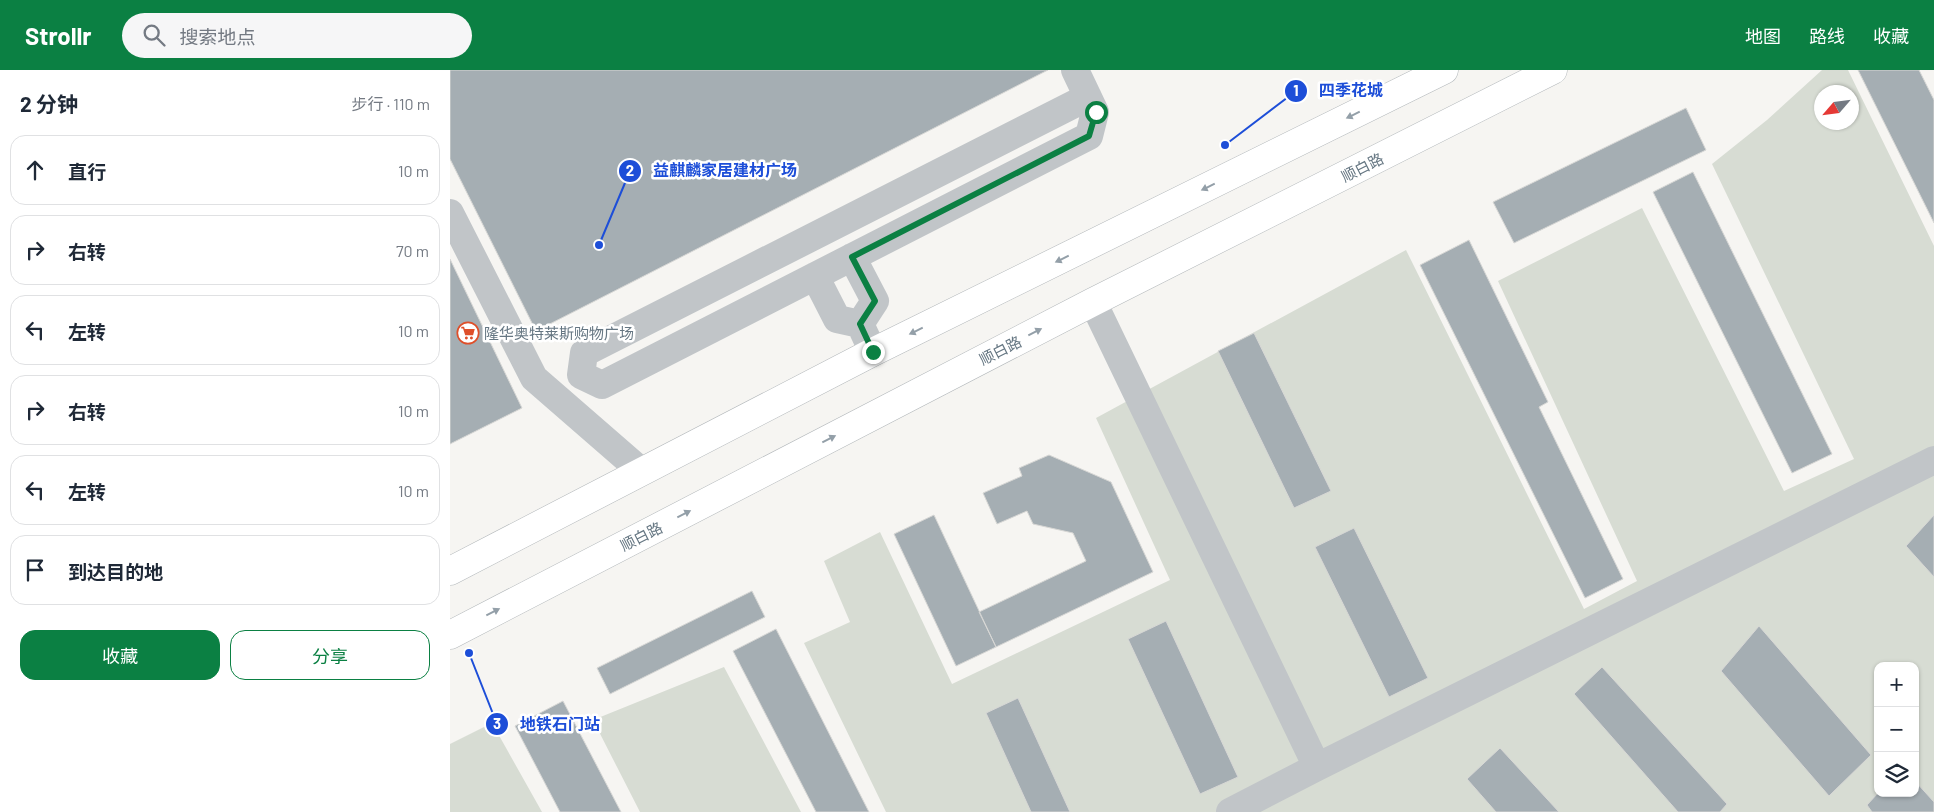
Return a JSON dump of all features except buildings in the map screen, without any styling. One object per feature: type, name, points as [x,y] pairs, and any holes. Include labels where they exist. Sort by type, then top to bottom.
[{"type":"main road","points":[[450,571],[873,352],[1444,70]]},
{"type":"main road","name":"顺白路","points":[[450,635],[1093,302],[1553,70]]},
{"type":"street","points":[[1075,70],[1096,112],[1089,136],[602,385],[581,375],[584,353],[1088,97]]},
{"type":"street","points":[[450,213],[534,378],[641,471]]},
{"type":"street","points":[[852,257],[875,301],[860,324]]},
{"type":"street","points":[[814,276],[837,320],[860,324]]},
{"type":"street","points":[[1093,302],[1317,766]]},
{"type":"street","points":[[860,324],[873,352]]},
{"type":"street","points":[[1230,812],[1317,766],[1934,460]]},
{"type":"shaded area","points":[[1822,70],[1848,70],[1855,85],[1814,85],[1814,130],[1859,130],[1859,93],[1934,246],[1934,812],[886,812],[804,643],[850,622],[824,561],[880,532],[952,684],[1170,580],[1096,418],[1406,250],[1584,609],[1637,581],[1498,281],[1642,208],[1784,491],[1854,459],[1712,164],[1767,120]]},
{"type":"shaded area","points":[[724,667],[801,812],[640,812],[593,720]]},
{"type":"shaded area","points":[[492,723],[542,812],[450,812],[450,744]]},
{"type":"place","name":"四季花城","points":[[1225,145]]},
{"type":"place","name":"益麒麟家居建材广场","points":[[599,245]]},
{"type":"place","name":"隆华奥特莱斯购物广场","points":[[468,333]]},
{"type":"place","name":"地铁石门站","points":[[469,653]]},
{"type":"route","points":[[873,352],[860,324],[875,301],[852,257],[1089,136],[1096,112]]}]
